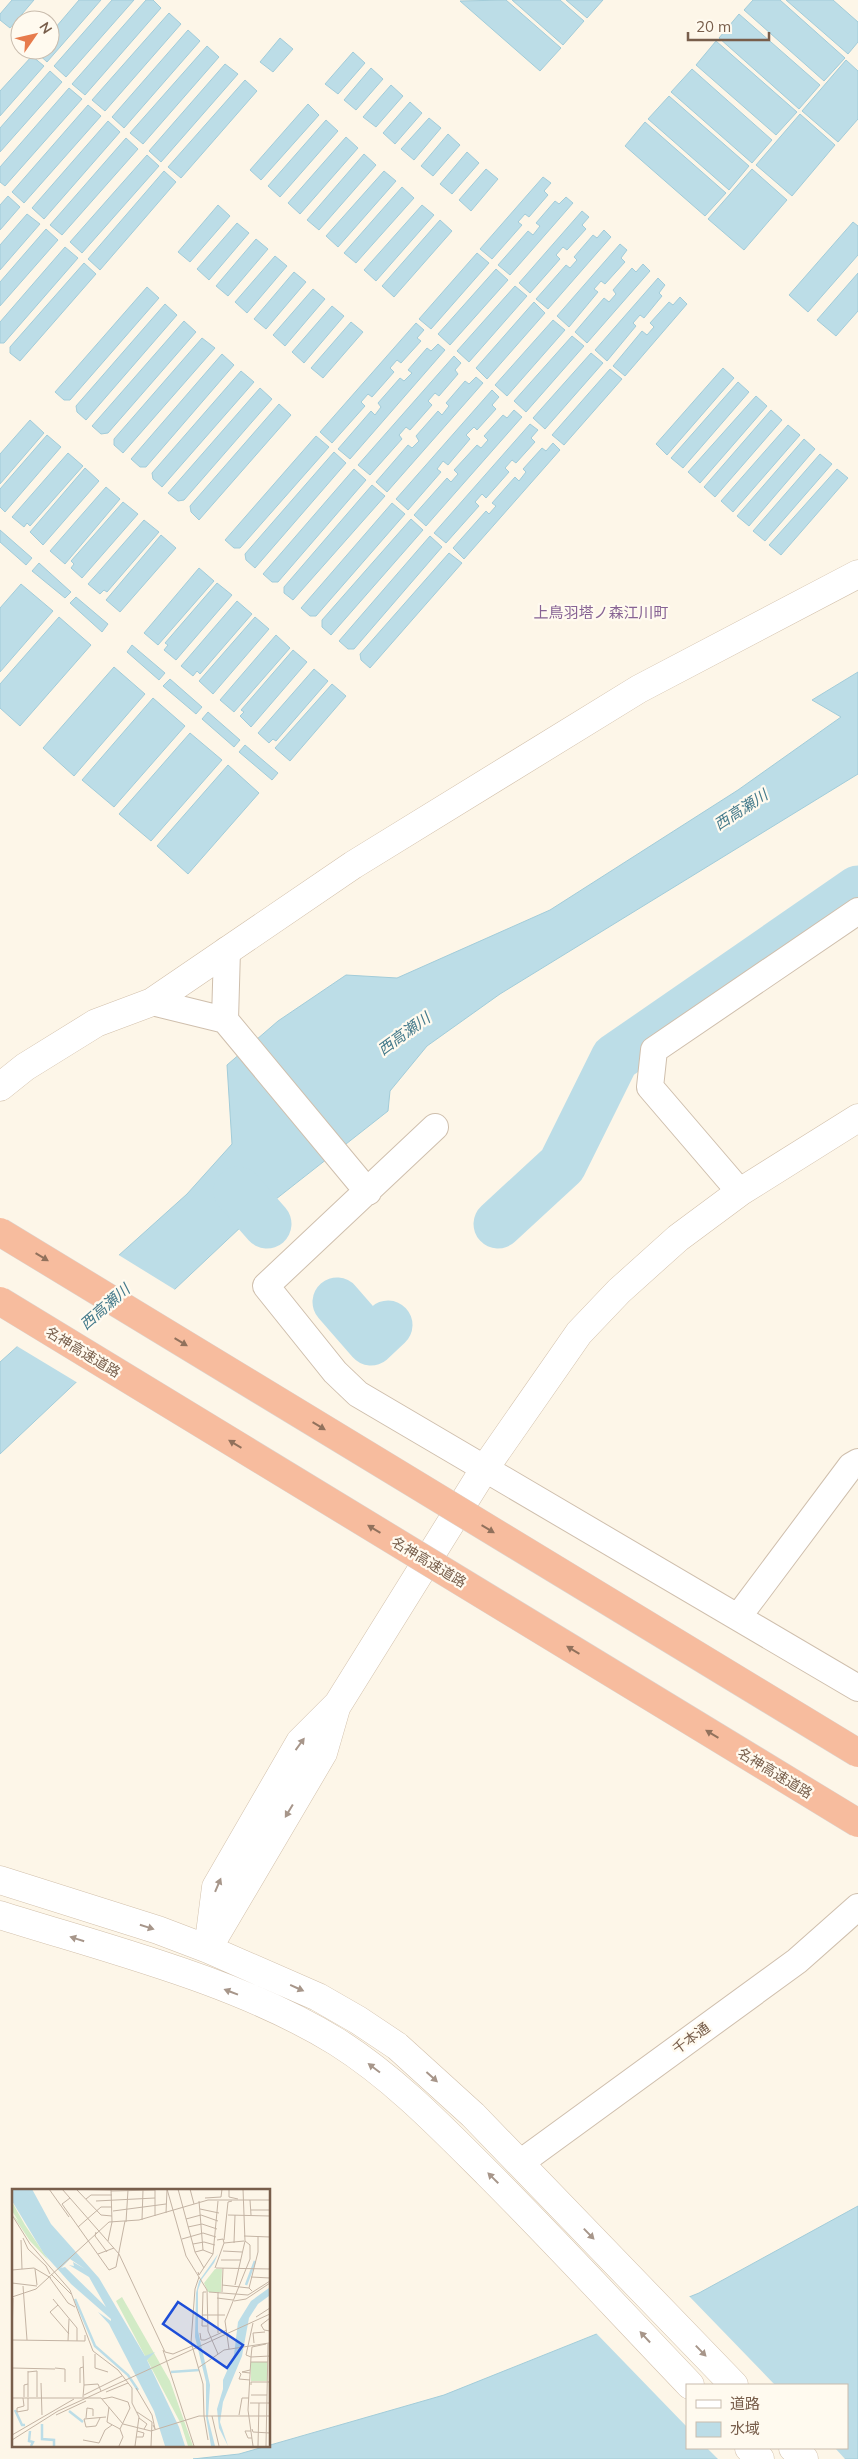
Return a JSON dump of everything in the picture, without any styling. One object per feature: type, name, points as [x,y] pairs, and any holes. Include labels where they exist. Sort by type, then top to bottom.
[{"type":"highway","points":[[0,1232],[858,1753]]},
{"type":"highway","name":"名神高速道路","points":[[0,1301],[858,1823]]},
{"type":"street","points":[[0,1087],[25,1067],[96,1023],[152,1002],[353,865],[639,689],[858,574]]},
{"type":"street","points":[[740,1192],[650,1087],[654,1050],[858,911]]},
{"type":"street","points":[[225,1020],[227,950]]},
{"type":"street","points":[[152,1002],[225,1020],[368,1192]]},
{"type":"street","points":[[194,1977],[323,1753],[338,1704],[484,1468],[578,1333],[619,1291],[678,1238],[740,1192],[858,1118]]},
{"type":"street","points":[[435,1127],[266,1286],[335,1372],[358,1394],[858,1688]]},
{"type":"street","points":[[738,1617],[851,1466],[858,1462]]},
{"type":"street","points":[[0,1880],[158,1930],[208,1950],[318,1998],[358,2020],[397,2046],[440,2084],[555,2199],[733,2384]]},
{"type":"street","name":"千本通","points":[[520,2164],[797,1961],[858,1907]]},
{"type":"street","points":[[0,1915],[194,1977],[305,2024],[372,2066],[432,2118],[527,2213],[689,2384]]},
{"type":"street","points":[[750,2449],[760,2459]]},
{"type":"street","points":[[794,2449],[804,2459]]},
{"type":"water","points":[[12,0],[34,0],[25,10],[10,10],[10,28],[0,20],[0,14]]},
{"type":"water","points":[[79,0],[101,0],[60,47],[60,22]]},
{"type":"water","points":[[112,0],[134,0],[66,77],[54,66]]},
{"type":"water","points":[[146,0],[153,0],[161,8],[85,95],[72,84]]},
{"type":"water","points":[[506,0],[561,48],[540,71],[460,1]]},
{"type":"water","points":[[512,0],[560,0],[584,21],[563,45]]},
{"type":"water","points":[[566,0],[603,0],[587,18]]},
{"type":"water","points":[[753,0],[780,0],[845,58],[824,81],[744,10]]},
{"type":"water","points":[[786,0],[833,0],[858,22],[858,42],[848,54]]},
{"type":"water","points":[[169,13],[181,24],[105,111],[92,100]]},
{"type":"water","points":[[739,14],[820,85],[799,109],[719,38]]},
{"type":"water","points":[[188,30],[200,41],[124,128],[112,117]]},
{"type":"water","points":[[280,38],[293,49],[273,72],[260,62]]},
{"type":"water","points":[[716,41],[797,112],[776,135],[696,65]]},
{"type":"water","points":[[207,46],[219,57],[143,144],[130,133]]},
{"type":"water","points":[[353,52],[365,63],[338,94],[325,84]]},
{"type":"water","points":[[28,60],[37,60],[44,66],[0,116],[0,91]]},
{"type":"water","points":[[846,60],[858,71],[858,119],[838,142],[802,111]]},
{"type":"water","points":[[225,64],[238,74],[161,162],[149,151]]},
{"type":"water","points":[[371,68],[383,79],[356,110],[344,100]]},
{"type":"water","points":[[692,69],[772,140],[752,163],[671,92]]},
{"type":"water","points":[[50,71],[62,82],[0,152],[0,128]]},
{"type":"water","points":[[245,80],[257,91],[181,178],[168,167]]},
{"type":"water","points":[[391,85],[403,96],[376,127],[363,117]]},
{"type":"water","points":[[69,88],[82,99],[5,186],[0,182],[0,167]]},
{"type":"water","points":[[669,96],[749,166],[729,190],[648,119]]},
{"type":"water","points":[[410,102],[422,113],[395,144],[383,133]]},
{"type":"water","points":[[308,104],[319,115],[261,180],[250,170]]},
{"type":"water","points":[[88,105],[101,116],[24,203],[12,192]]},
{"type":"water","points":[[800,114],[835,145],[792,196],[756,165]]},
{"type":"water","points":[[429,118],[441,128],[414,160],[401,149]]},
{"type":"water","points":[[326,120],[338,131],[280,197],[268,186]]},
{"type":"water","points":[[108,121],[120,132],[44,219],[32,208]]},
{"type":"water","points":[[645,122],[726,193],[705,216],[625,146]]},
{"type":"water","points":[[448,134],[460,145],[433,176],[421,166]]},
{"type":"water","points":[[346,137],[358,148],[300,214],[288,203]]},
{"type":"water","points":[[126,138],[138,149],[62,235],[50,225]]},
{"type":"water","points":[[467,152],[479,163],[452,194],[440,184]]},
{"type":"water","points":[[364,154],[376,165],[319,230],[307,220]]},
{"type":"water","points":[[147,155],[159,166],[82,253],[70,242]]},
{"type":"water","points":[[486,169],[498,179],[471,211],[459,200]]},
{"type":"water","points":[[752,169],[787,200],[744,250],[708,219]]},
{"type":"water","points":[[164,171],[176,182],[100,270],[88,259]]},
{"type":"water","points":[[384,171],[396,181],[338,247],[326,236]]},
{"type":"water","points":[[543,177],[551,183],[544,191],[548,195],[529,217],[525,214],[518,222],[522,225],[492,259],[480,249]]},
{"type":"water","points":[[402,187],[414,198],[356,263],[344,253]]},
{"type":"water","points":[[8,196],[20,207],[0,230],[0,205]]},
{"type":"water","points":[[566,197],[573,203],[510,275],[498,265],[528,231],[533,235],[540,226],[536,223],[555,201],[559,204]]},
{"type":"water","points":[[218,205],[230,216],[190,262],[178,252]]},
{"type":"water","points":[[422,205],[434,215],[376,281],[364,270]]},
{"type":"water","points":[[582,211],[589,217],[582,225],[586,229],[567,250],[563,247],[556,255],[560,259],[530,293],[519,283]]},
{"type":"water","points":[[27,214],[40,224],[0,270],[0,245]]},
{"type":"water","points":[[440,220],[452,231],[394,297],[382,286]]},
{"type":"water","points":[[853,222],[858,226],[858,255],[808,312],[789,295]]},
{"type":"water","points":[[237,223],[249,233],[209,280],[197,269]]},
{"type":"water","points":[[46,229],[58,240],[0,306],[0,282]]},
{"type":"water","points":[[604,230],[611,237],[548,309],[536,299],[566,265],[570,268],[577,260],[574,257],[593,235],[597,238]]},
{"type":"water","points":[[256,239],[268,249],[228,296],[216,286]]},
{"type":"water","points":[[620,244],[627,250],[621,258],[625,262],[605,284],[601,281],[594,289],[598,292],[569,327],[557,316]]},
{"type":"water","points":[[65,247],[78,258],[4,343],[0,343],[0,322]]},
{"type":"water","points":[[477,253],[489,263],[431,329],[419,319]]},
{"type":"water","points":[[275,256],[287,266],[247,313],[235,302]]},
{"type":"water","points":[[84,263],[96,274],[20,361],[10,353],[10,347]]},
{"type":"water","points":[[643,264],[650,271],[587,343],[575,332],[604,298],[609,302],[616,294],[613,290],[632,268],[636,272]]},
{"type":"water","points":[[496,269],[508,280],[450,345],[438,334]]},
{"type":"water","points":[[294,272],[306,282],[266,329],[254,319]]},
{"type":"water","points":[[858,273],[858,311],[836,336],[817,320]]},
{"type":"water","points":[[658,278],[665,285],[659,293],[662,296],[644,318],[640,315],[633,323],[636,326],[607,361],[595,350]]},
{"type":"water","points":[[515,286],[527,296],[469,362],[457,351]]},
{"type":"water","points":[[147,287],[159,298],[70,400],[64,400],[55,392]]},
{"type":"water","points":[[313,289],[325,299],[285,346],[273,335]]},
{"type":"water","points":[[680,297],[687,304],[625,376],[613,366],[642,331],[647,335],[654,327],[650,323],[669,302],[673,305]]},
{"type":"water","points":[[534,302],[545,313],[487,379],[476,368]]},
{"type":"water","points":[[165,304],[177,315],[86,420],[77,412],[76,406]]},
{"type":"water","points":[[332,306],[344,316],[304,363],[292,352]]},
{"type":"water","points":[[553,320],[565,330],[507,396],[495,385]]},
{"type":"water","points":[[184,321],[196,332],[108,433],[101,434],[92,426]]},
{"type":"water","points":[[351,322],[363,332],[323,378],[311,368]]},
{"type":"water","points":[[416,323],[424,330],[417,338],[421,341],[401,363],[397,360],[390,368],[394,372],[372,397],[368,394],[361,402],[365,406],[332,443],[320,432]]},
{"type":"water","points":[[572,336],[584,346],[526,412],[514,401]]},
{"type":"water","points":[[202,338],[215,348],[123,453],[114,445],[114,439]]},
{"type":"water","points":[[438,344],[445,350],[350,459],[338,449],[371,411],[375,415],[381,407],[378,403],[400,378],[404,381],[412,373],[408,370],[427,348],[431,351]]},
{"type":"water","points":[[591,353],[603,363],[545,429],[533,418]]},
{"type":"water","points":[[222,354],[234,365],[146,467],[140,467],[131,459]]},
{"type":"water","points":[[454,356],[461,363],[455,370],[458,374],[439,396],[435,393],[428,401],[432,405],[410,430],[406,427],[399,435],[402,439],[370,475],[358,465]]},
{"type":"water","points":[[723,368],[734,378],[667,455],[656,444]]},
{"type":"water","points":[[610,369],[622,379],[564,445],[552,435]]},
{"type":"water","points":[[241,371],[254,382],[162,487],[153,479],[152,473]]},
{"type":"water","points":[[476,377],[483,383],[387,492],[376,482],[408,445],[412,448],[419,441],[416,436],[438,411],[442,415],[449,406],[446,403],[465,381],[469,384]]},
{"type":"water","points":[[738,382],[749,392],[683,468],[671,458]]},
{"type":"water","points":[[260,388],[272,399],[184,500],[178,501],[168,493]]},
{"type":"water","points":[[492,390],[499,397],[492,405],[496,409],[477,430],[474,427],[466,435],[470,439],[448,465],[443,461],[437,469],[441,472],[408,510],[396,499]]},
{"type":"water","points":[[756,396],[767,406],[700,483],[688,472]]},
{"type":"water","points":[[279,404],[291,415],[199,520],[191,512],[190,506]]},
{"type":"water","points":[[514,410],[522,417],[426,526],[414,515],[447,478],[451,482],[458,474],[454,470],[477,445],[481,448],[488,440],[484,436],[503,415],[507,418]]},
{"type":"water","points":[[771,410],[782,420],[715,497],[704,487]]},
{"type":"water","points":[[30,420],[44,433],[0,484],[0,454]]},
{"type":"water","points":[[530,424],[538,430],[531,438],[535,442],[516,463],[512,460],[505,468],[509,472],[486,498],[482,494],[475,502],[479,506],[446,543],[434,533]]},
{"type":"water","points":[[788,425],[800,435],[733,512],[721,501]]},
{"type":"water","points":[[47,435],[61,447],[5,512],[0,507],[0,489]]},
{"type":"water","points":[[316,436],[329,447],[240,548],[234,548],[225,540]]},
{"type":"water","points":[[804,439],[815,449],[749,526],[737,516]]},
{"type":"water","points":[[553,443],[560,450],[464,559],[453,548],[486,511],[489,514],[496,506],[492,503],[515,477],[519,481],[526,472],[523,469],[542,448],[546,451]]},
{"type":"water","points":[[334,452],[346,463],[255,568],[246,560],[245,554]]},
{"type":"water","points":[[68,453],[83,466],[30,526],[27,523],[24,527],[12,517]]},
{"type":"water","points":[[820,454],[832,464],[765,541],[753,531]]},
{"type":"water","points":[[85,468],[99,481],[43,545],[30,532]]},
{"type":"water","points":[[354,469],[366,480],[278,582],[272,582],[263,574]]},
{"type":"water","points":[[837,469],[848,478],[781,555],[769,545]]},
{"type":"water","points":[[372,485],[385,496],[293,600],[284,593],[284,587]]},
{"type":"water","points":[[106,487],[120,499],[65,564],[50,551]]},
{"type":"water","points":[[123,502],[138,514],[82,578],[71,568],[74,564],[71,561]]},
{"type":"water","points":[[392,503],[405,514],[316,616],[310,616],[301,608]]},
{"type":"water","points":[[411,519],[423,530],[331,635],[322,627],[322,620]]},
{"type":"water","points":[[144,520],[159,532],[107,592],[104,590],[100,594],[88,584]]},
{"type":"water","points":[[0,530],[32,558],[26,565],[0,542]]},
{"type":"water","points":[[161,535],[176,548],[120,612],[106,600]]},
{"type":"water","points":[[430,536],[442,547],[354,649],[348,649],[339,641]]},
{"type":"water","points":[[449,553],[462,563],[370,668],[361,660],[360,654]]},
{"type":"water","points":[[39,563],[71,592],[65,598],[32,571]]},
{"type":"water","points":[[199,568],[214,581],[158,645],[144,633]]},
{"type":"water","points":[[217,583],[232,595],[176,660],[164,650],[168,645],[165,643]]},
{"type":"water","points":[[21,584],[53,611],[0,672],[0,608]]},
{"type":"water","points":[[76,597],[108,624],[102,632],[70,603]]},
{"type":"water","points":[[237,601],[252,614],[200,674],[197,671],[193,676],[181,666]]},
{"type":"water","points":[[59,617],[91,645],[20,726],[0,708],[0,684]]},
{"type":"water","points":[[255,617],[269,629],[213,694],[199,681]]},
{"type":"water","points":[[276,635],[290,648],[234,712],[220,700]]},
{"type":"water","points":[[132,645],[165,673],[159,680],[127,652]]},
{"type":"water","points":[[293,650],[307,662],[251,727],[240,716],[244,712],[241,710]]},
{"type":"water","points":[[114,667],[145,694],[74,776],[43,748]]},
{"type":"water","points":[[314,669],[328,681],[276,741],[273,739],[269,743],[258,733]]},
{"type":"water","name":"西高瀬川","points":[[858,672],[858,774],[500,994],[427,1046],[390,1091],[388,1111],[243,1225],[0,1454],[0,1362],[187,1194],[232,1144],[227,1065],[278,1021],[346,975],[397,978],[550,910],[738,790],[841,717],[812,700]]},
{"type":"water","points":[[170,679],[202,707],[196,714],[163,686]]},
{"type":"water","points":[[332,684],[346,696],[290,761],[275,748]]},
{"type":"water","points":[[153,698],[185,726],[114,807],[82,780]]},
{"type":"water","points":[[208,712],[240,740],[234,747],[202,719]]},
{"type":"water","points":[[190,733],[222,760],[151,841],[119,814]]},
{"type":"water","points":[[245,745],[278,773],[272,780],[239,752]]},
{"type":"water","points":[[228,765],[259,793],[188,874],[157,846]]},
{"type":"water","points":[[858,2206],[858,2459],[193,2459],[239,2454],[444,2395],[699,2293]]},
{"type":"pier","points":[[117,1254],[177,1291],[78,1383],[15,1345]]},
{"type":"pier","points":[[688,2295],[774,2384],[686,2384],[686,2426],[595,2332]]},
{"type":"pier","points":[[708,2449],[836,2449],[845,2459],[718,2459]]},
{"type":"waterway","points":[[498,1224],[562,1165],[615,1058],[858,890]]},
{"type":"waterway","points":[[238,1191],[267,1224]]},
{"type":"waterway","points":[[337,1302],[371,1341],[388,1325]]},
{"type":"district","name":"上鳥羽塔ノ森江川町","points":[[601,613]]}]
